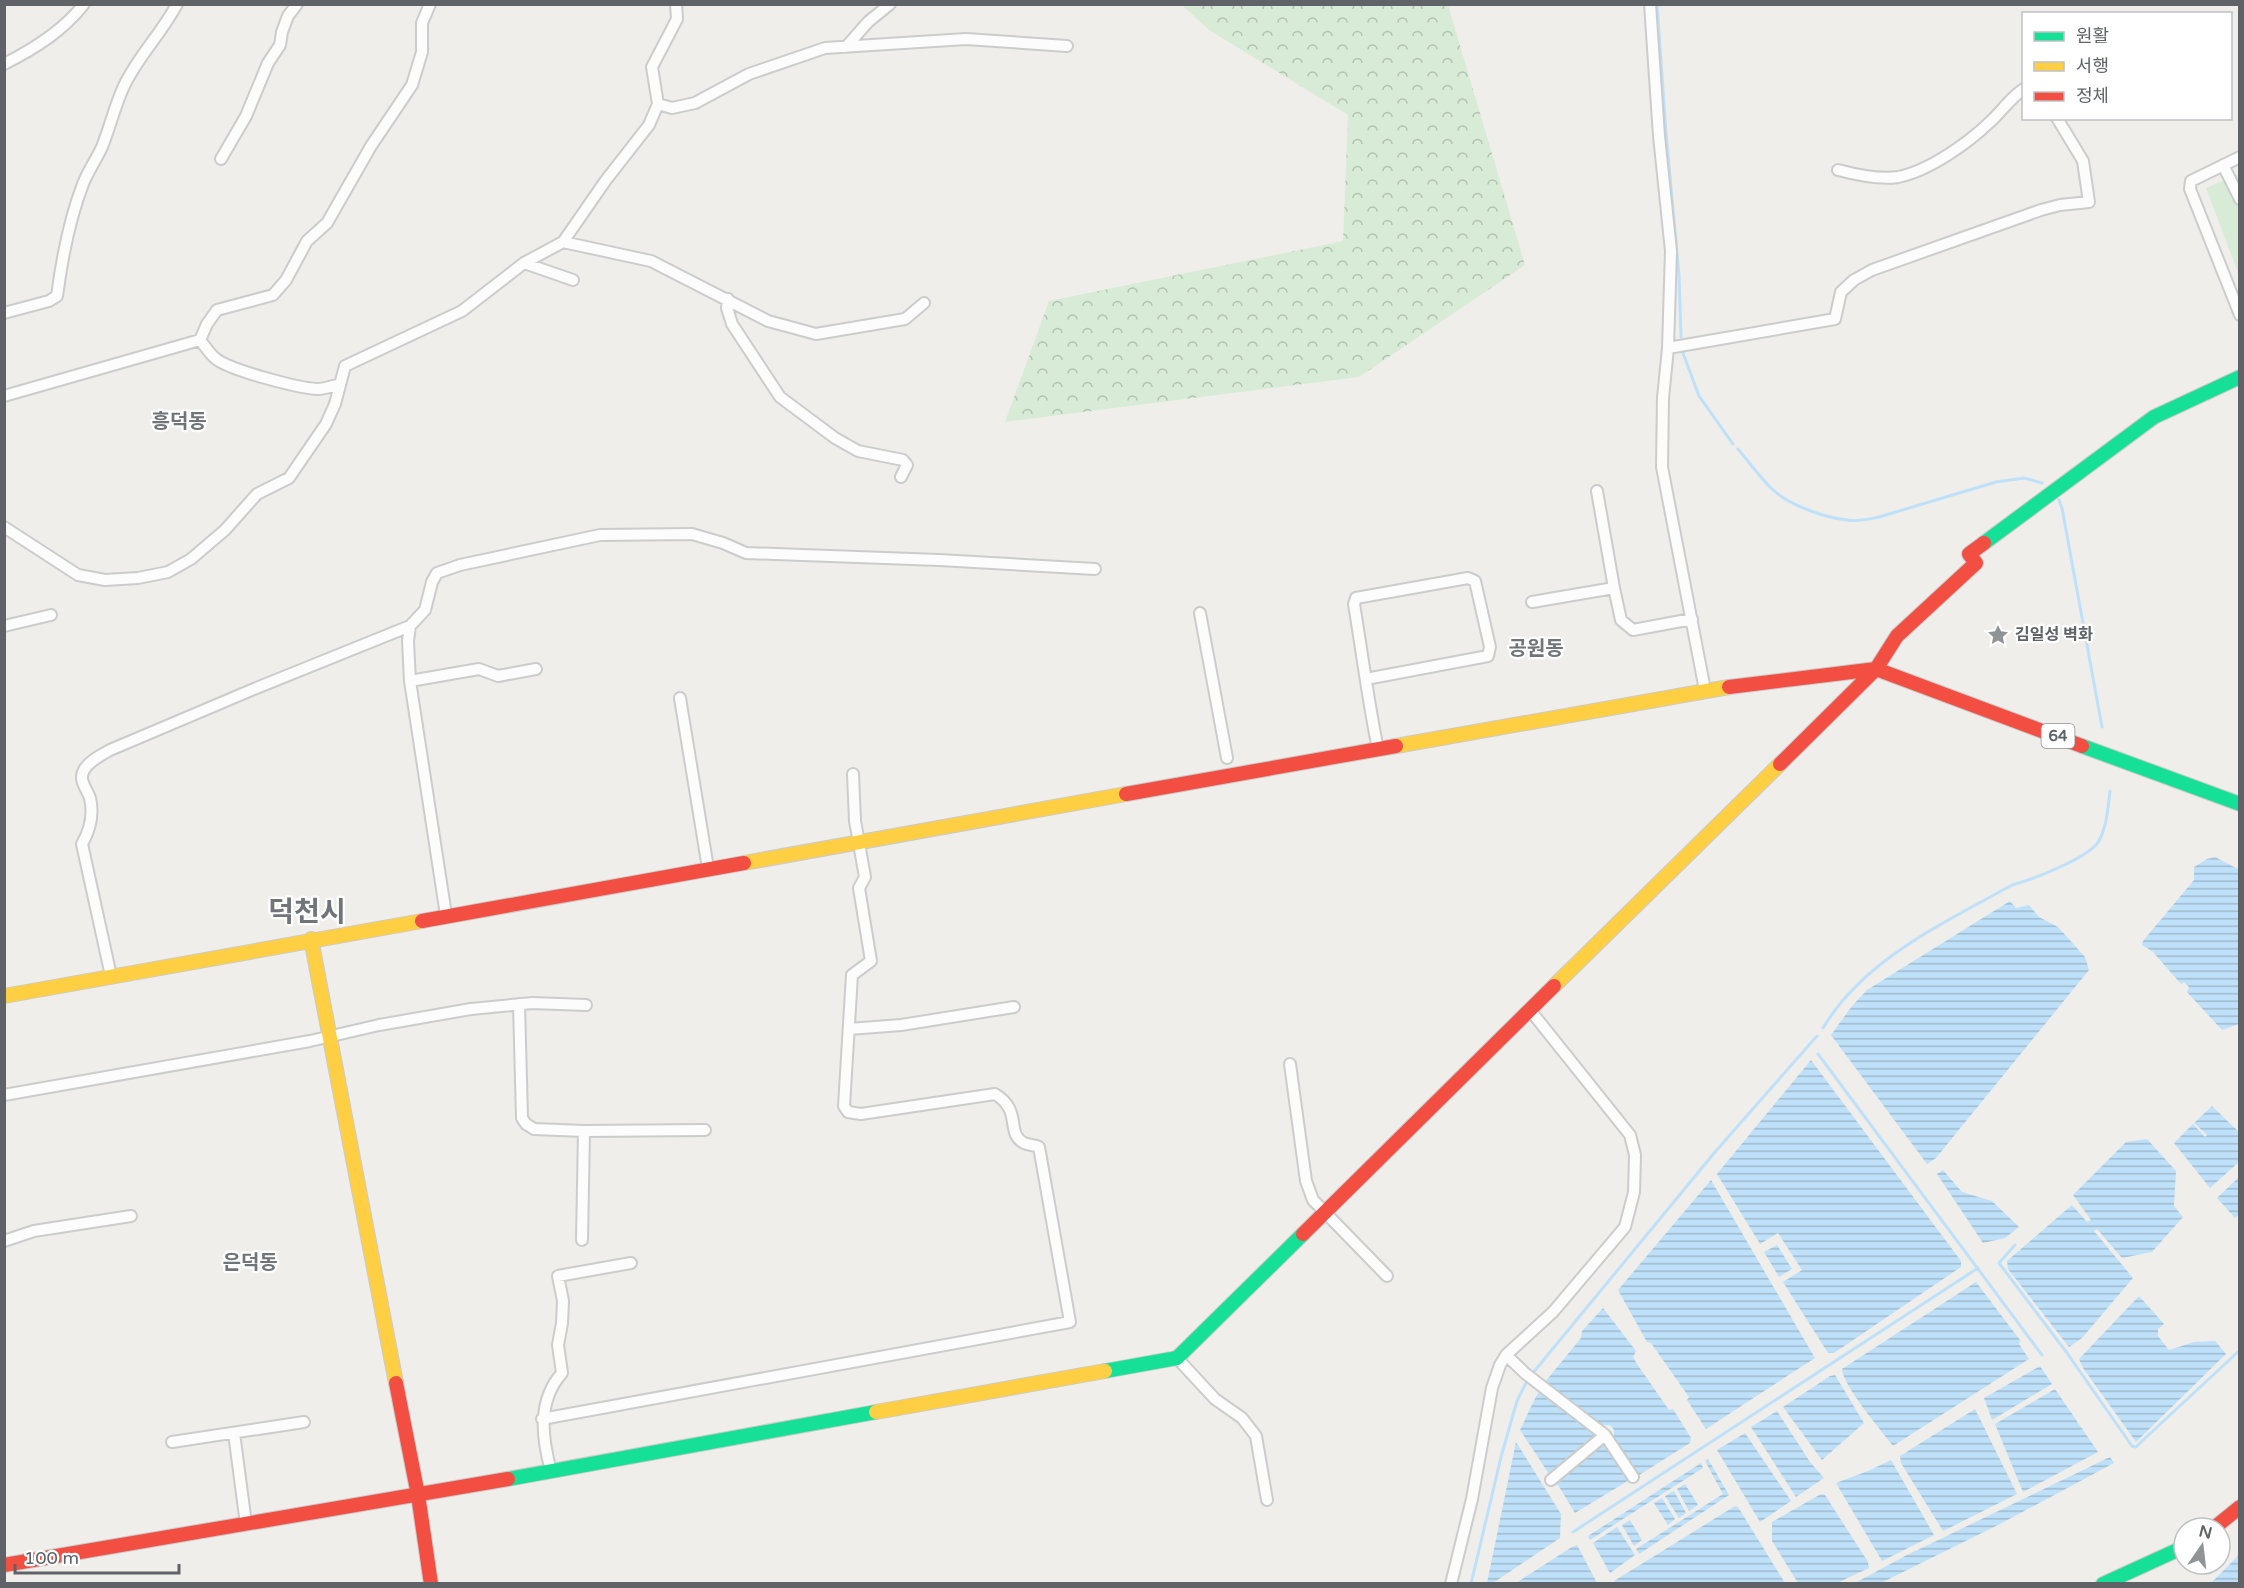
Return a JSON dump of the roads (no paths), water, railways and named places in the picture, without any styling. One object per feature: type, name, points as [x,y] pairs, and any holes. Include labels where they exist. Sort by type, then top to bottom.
[{"type":"main road","points":[[4,1565],[418,1495],[1178,1358],[1876,669],[1897,636],[1976,563],[1969,554],[2154,417],[2240,377]]},
{"type":"main road","points":[[4,996],[1705,690],[1876,669]]},
{"type":"main road","name":"64","points":[[1876,669],[2240,804]]},
{"type":"main road","points":[[311,939],[418,1495],[431,1584]]},
{"type":"main road","points":[[2103,1584],[2172,1552]]},
{"type":"street","points":[[4,64],[37,46],[74,17],[84,4]]},
{"type":"street","points":[[4,313],[49,301],[57,296],[72,215],[84,182],[101,149],[123,87],[137,62],[177,4]]},
{"type":"street","points":[[221,159],[246,116],[268,63],[279,45],[288,16],[297,4]]},
{"type":"street","points":[[200,340],[217,310],[273,295],[286,280],[307,241],[327,223],[411,85],[422,52],[422,23],[430,4]]},
{"type":"street","points":[[4,527],[78,575],[105,580],[138,578],[168,572],[191,559],[225,530],[257,494],[289,478],[326,424],[335,404],[345,366],[462,311],[524,263],[563,242],[606,180],[649,125],[658,104],[652,67],[677,19],[676,4]]},
{"type":"street","points":[[846,47],[868,22],[890,4]]},
{"type":"street","points":[[1650,4],[1659,136],[1671,250],[1668,348],[1663,398],[1662,467],[1705,690]]},
{"type":"street","points":[[658,104],[672,108],[695,103],[749,74],[825,48],[966,39],[1067,46]]},
{"type":"street","points":[[1838,170],[1854,175],[1899,177],[1941,158],[1988,124],[2022,92]]},
{"type":"street","points":[[1668,348],[1834,319],[1841,292],[1854,280],[1872,270],[2041,210],[2060,205],[2090,202],[2083,161],[2058,120]]},
{"type":"street","points":[[2240,157],[2191,181],[2190,189],[2236,298],[2240,315]]},
{"type":"street","points":[[2223,165],[2240,199]]},
{"type":"street","points":[[563,242],[651,261],[768,321],[816,334],[905,319],[924,303]]},
{"type":"street","points":[[524,263],[573,280]]},
{"type":"street","points":[[728,299],[727,308],[732,324],[780,397],[835,438],[858,451],[903,460],[907,465],[901,477]]},
{"type":"street","points":[[200,340],[216,360],[233,368],[315,389],[340,384]]},
{"type":"street","points":[[4,396],[200,340]]},
{"type":"street","points":[[1597,491],[1622,620],[1633,630],[1692,619]]},
{"type":"street","points":[[111,976],[82,844],[91,828],[90,799],[82,779],[84,771],[93,760],[110,750],[254,689],[410,627],[426,610],[432,582],[437,573],[460,565],[600,535],[692,534],[746,553],[939,560],[1095,569]]},
{"type":"street","points":[[1366,679],[1488,656],[1490,647],[1475,581],[1468,578],[1356,598],[1354,604],[1366,679],[1378,748]]},
{"type":"street","points":[[1532,602],[1614,588]]},
{"type":"street","points":[[1200,613],[1227,758]]},
{"type":"street","points":[[4,626],[51,615]]},
{"type":"street","points":[[410,627],[408,641],[410,681],[446,915]]},
{"type":"street","points":[[410,681],[478,669],[498,676],[536,669]]},
{"type":"street","points":[[680,699],[708,868]]},
{"type":"street","points":[[542,1419],[1070,1322],[1039,1146],[1024,1143],[1015,1134],[1011,1109],[1005,1100],[995,1094],[861,1114],[848,1112],[844,1106],[852,975],[871,961],[859,888],[865,877],[855,820],[853,774]]},
{"type":"street","points":[[519,1004],[522,1118],[526,1125],[534,1129],[584,1131],[705,1130]]},
{"type":"street","points":[[4,1095],[330,1037],[379,1025],[459,1011],[519,1004],[586,1005]]},
{"type":"street","points":[[849,1029],[901,1024],[1014,1007]]},
{"type":"street","points":[[1451,1584],[1472,1499],[1492,1388],[1506,1355],[1553,1312],[1625,1227],[1635,1192],[1635,1155],[1630,1135],[1530,1010]]},
{"type":"street","points":[[1290,1064],[1306,1181],[1313,1200],[1324,1214],[1387,1276]]},
{"type":"street","points":[[582,1240],[584,1131]]},
{"type":"street","points":[[4,1241],[34,1231],[131,1216]]},
{"type":"street","points":[[552,1471],[542,1419],[554,1382],[562,1373],[558,1345],[563,1301],[558,1276],[631,1263]]},
{"type":"street","points":[[1506,1355],[1530,1377],[1605,1435],[1633,1477]]},
{"type":"street","points":[[1178,1358],[1215,1399],[1242,1418],[1256,1436],[1267,1500]]},
{"type":"street","points":[[172,1442],[304,1422]]},
{"type":"street","points":[[234,1433],[246,1524]]},
{"type":"street","points":[[1551,1480],[1601,1441],[1605,1435]]},
{"type":"water","points":[[2215,857],[2240,870],[2239,1024],[2222,1030],[2187,992],[2189,987],[2184,982],[2181,984],[2152,951],[2142,945],[2194,880],[2194,867]]},
{"type":"water","points":[[2010,901],[2016,908],[2029,905],[2039,917],[2058,927],[2085,957],[2089,970],[1936,1158],[1927,1164],[1831,1035],[1867,990]]},
{"type":"water","points":[[1811,1060],[1961,1261],[1961,1267],[1834,1353],[1828,1353],[1783,1282],[1802,1270],[1778,1233],[1760,1244],[1717,1174]]},
{"type":"water","points":[[2212,1106],[2239,1132],[2240,1161],[2210,1188],[2174,1143],[2193,1124],[2205,1137],[2207,1135],[2194,1123]]},
{"type":"water","points":[[2147,1139],[2176,1171],[2174,1206],[2183,1217],[2152,1252],[2122,1258],[2097,1229],[2094,1231],[2133,1278],[2082,1338],[2069,1347],[2008,1269],[2007,1261],[2072,1205],[2087,1222],[2091,1220],[2073,1195],[2126,1142]]},
{"type":"water","points":[[1943,1170],[1962,1192],[1992,1201],[2019,1227],[2005,1238],[1983,1243],[1937,1174]]},
{"type":"water","points":[[2239,1177],[2239,1215],[2235,1218],[2217,1198]]},
{"type":"water","points":[[1711,1180],[1815,1358],[1706,1429],[1687,1400],[1689,1397],[1651,1343],[1647,1342],[1618,1290]]},
{"type":"water","points":[[1777,1245],[1792,1269],[1779,1277],[1764,1252]]},
{"type":"water","points":[[1976,1282],[2020,1340],[2019,1344],[2029,1359],[1893,1446],[1855,1397],[1842,1369]]},
{"type":"water","points":[[2139,1296],[2164,1324],[2158,1329],[2158,1336],[2169,1350],[2194,1342],[2215,1341],[2226,1354],[2136,1442],[2079,1359]]},
{"type":"water","points":[[1603,1308],[1636,1351],[1633,1357],[1637,1364],[1669,1410],[1673,1409],[1691,1438],[1690,1443],[1636,1477],[1614,1442],[1614,1430],[1610,1425],[1599,1425],[1545,1382],[1581,1338],[1582,1331]]},
{"type":"water","points":[[2040,1366],[2052,1384],[1992,1420],[1984,1398]]},
{"type":"water","points":[[1835,1375],[1864,1423],[1822,1460],[1783,1407]]},
{"type":"water","points":[[2055,1389],[2098,1452],[2023,1492],[1995,1424]]},
{"type":"water","points":[[1540,1390],[1595,1432],[1595,1437],[1551,1477],[1520,1430]]},
{"type":"water","points":[[1975,1409],[2017,1494],[1943,1531],[1901,1463],[1900,1456]]},
{"type":"water","points":[[1777,1411],[1810,1462],[1824,1478],[1796,1497],[1751,1427]]},
{"type":"water","points":[[1745,1433],[1791,1501],[1760,1522],[1717,1450]]},
{"type":"water","points":[[1516,1442],[1561,1514],[1560,1538],[1493,1583],[1487,1583]]},
{"type":"water","points":[[1601,1444],[1609,1447],[1631,1479],[1575,1513],[1555,1480]]},
{"type":"water","points":[[2110,1457],[2114,1463],[2000,1524],[1881,1583],[1855,1583],[1905,1556]]},
{"type":"water","points":[[1708,1459],[1729,1495],[1639,1554],[1636,1549],[1723,1494],[1705,1461]]},
{"type":"water","points":[[1891,1460],[1934,1535],[1882,1561],[1836,1483]]},
{"type":"water","points":[[1701,1463],[1703,1468],[1590,1540],[1588,1536]]},
{"type":"water","points":[[1685,1484],[1698,1505],[1689,1511],[1677,1489]]},
{"type":"water","points":[[1674,1491],[1686,1513],[1679,1518],[1665,1496]]},
{"type":"water","points":[[1821,1494],[1825,1495],[1868,1562],[1869,1568],[1837,1583],[1798,1583],[1772,1541],[1772,1522]]},
{"type":"water","points":[[1662,1498],[1675,1519],[1668,1525],[1654,1503]]},
{"type":"water","points":[[1735,1506],[1738,1507],[1785,1583],[1614,1583],[1614,1581]]},
{"type":"water","points":[[1630,1520],[1642,1540],[1634,1546],[1622,1525]]},
{"type":"water","points":[[1617,1527],[1635,1555],[1610,1573],[1593,1543]]},
{"type":"water","points":[[1577,1545],[1597,1583],[1516,1583],[1572,1547]]},
{"type":"water","points":[[2239,1555],[2239,1583],[2211,1583],[2218,1576],[2232,1576],[2232,1562]]},
{"type":"waterway","points":[[1657,4],[1679,275],[1681,337]]},
{"type":"waterway","points":[[1683,353],[1699,396],[1733,444]]},
{"type":"waterway","points":[[1738,449],[1767,483],[1787,500],[1817,513],[1851,521],[1879,517],[1996,482],[2024,478],[2042,483]]},
{"type":"waterway","points":[[2059,500],[2102,727]]},
{"type":"waterway","points":[[1823,1028],[1860,982],[1907,945],[2012,885],[2059,868],[2093,848],[2104,829],[2110,791]]},
{"type":"waterway","points":[[1532,1374],[1715,1152],[1817,1036]]},
{"type":"waterway","points":[[1818,1054],[2042,1355]]},
{"type":"waterway","points":[[2015,1245],[1999,1263],[2067,1353],[2132,1446],[2136,1447],[2240,1350]]},
{"type":"waterway","points":[[1573,1532],[1978,1268]]},
{"type":"waterway","points":[[1471,1584],[1501,1457],[1517,1401],[1528,1379]]},
{"type":"place","name":"김일성 벽화","points":[[1998,635]]},
{"type":"district","name":"흥덕동","points":[[179,422]]},
{"type":"district","name":"공원동","points":[[1536,649]]},
{"type":"district","name":"덕천시","points":[[307,912]]},
{"type":"district","name":"은덕동","points":[[250,1263]]}]
